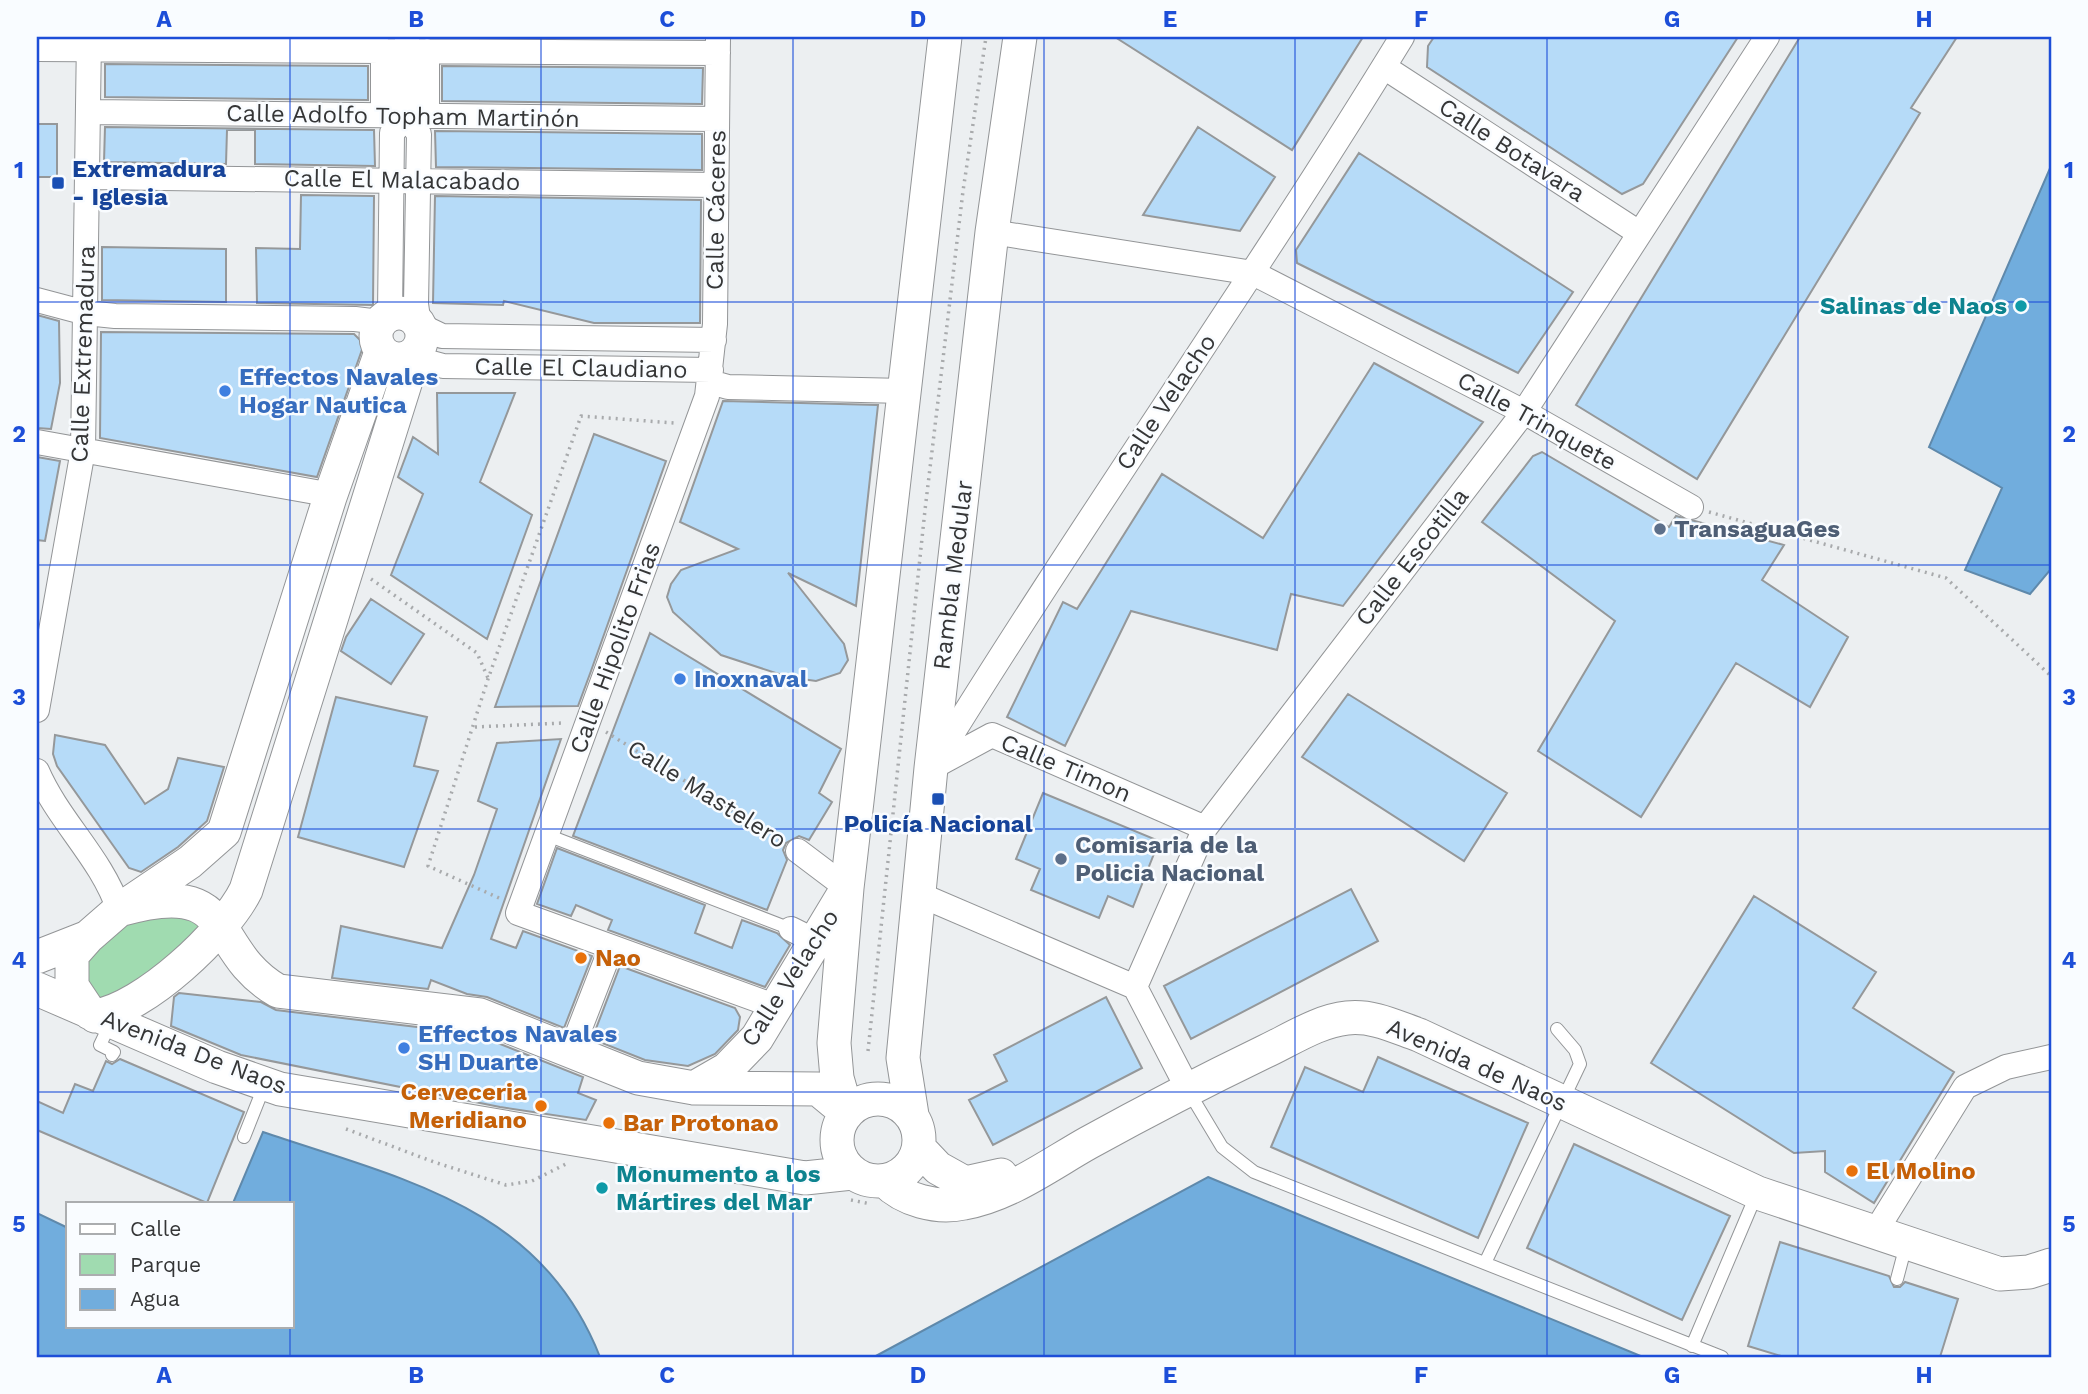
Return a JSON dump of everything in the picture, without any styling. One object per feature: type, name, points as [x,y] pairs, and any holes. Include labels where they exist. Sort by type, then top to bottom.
[{"type":"main road","points":[[847,1113],[837,1078],[834,1044],[847,888],[945,37]]},
{"type":"main road","name":"Rambla Medular","points":[[912,1115],[903,1058],[918,894],[992,232],[1020,37]]},
{"type":"main road","points":[[396,334],[410,371],[246,890],[236,911],[222,926],[147,994],[99,1017],[72,986],[72,955],[119,910],[190,862],[224,832],[330,497],[396,334]]},
{"type":"main road","name":"Calle Velacho","points":[[694,1088],[727,1069],[757,1038],[777,1007],[804,935],[847,888]]},
{"type":"main road","points":[[119,910],[170,900],[204,908],[222,926],[257,979],[278,991],[480,1014],[638,1078],[694,1088],[818,1089],[847,1113]]},
{"type":"main road","points":[[37,957],[88,937]]},
{"type":"main road","name":"Avenida De Naos","points":[[37,989],[217,1067],[265,1084],[354,1104],[500,1125],[805,1178],[852,1173]]},
{"type":"main road","name":"Avenida de Naos","points":[[885,1181],[898,1195],[927,1203],[949,1204],[985,1197],[1028,1179],[1188,1089],[1319,1026],[1346,1018],[1369,1018],[1419,1035],[1758,1193],[2000,1274],[2029,1272],[2051,1265]]},
{"type":"main road","points":[[882,1099],[891,1101],[912,1115],[919,1130],[919,1148],[909,1170],[885,1181],[864,1180],[852,1173],[840,1155],[836,1140],[838,1126],[847,1113],[859,1104],[882,1099]]},
{"type":"main road","name":"Avenida de Naos","points":[[919,1148],[938,1168],[965,1183],[993,1178],[1021,1166],[1047,1166]]},
{"type":"street","name":"Calle Velacho","points":[[931,768],[1046,583],[1253,273],[1402,37]]},
{"type":"street","name":"Calle Escotilla","points":[[1135,987],[1205,828],[1524,412],[1767,37]]},
{"type":"street","points":[[37,49],[89,43],[406,47],[718,45]]},
{"type":"street","name":"Calle Extremadura","points":[[37,710],[83,450],[89,43]]},
{"type":"street","name":"Calle Cáceres","points":[[711,376],[714,340],[718,45]]},
{"type":"street","points":[[396,334],[390,179],[391,133],[405,116],[406,47]]},
{"type":"street","points":[[396,334],[416,304],[419,134],[405,116],[406,47]]},
{"type":"street","name":"Calle Botavara","points":[[1384,67],[1639,233]]},
{"type":"street","name":"Calle Adolfo Topham Martinón","points":[[89,112],[718,119]]},
{"type":"street","name":"Calle El Malacabado","points":[[88,177],[716,185]]},
{"type":"street","name":"Calle Trinquete","points":[[992,232],[1253,273],[1524,412],[1691,507]]},
{"type":"street","name":"Calle El Claudiano","points":[[37,300],[86,313],[355,319],[396,334],[443,366],[711,376],[728,387],[905,391]]},
{"type":"street","name":"Calle El Claudiano","points":[[396,334],[714,340]]},
{"type":"street","name":"Calle Hipolito Frias","points":[[519,910],[697,425],[711,376]]},
{"type":"street","points":[[37,442],[330,497]]},
{"type":"street","name":"Calle Timon","points":[[931,768],[992,735],[1205,828]]},
{"type":"street","points":[[37,771],[45,790],[109,880],[119,910]]},
{"type":"street","name":"Calle Mastelero","points":[[798,850],[847,888]]},
{"type":"street","points":[[918,894],[1135,987],[1188,1089]]},
{"type":"street","points":[[519,910],[611,948],[777,1007]]},
{"type":"street","points":[[572,1051],[611,948]]},
{"type":"street","points":[[1874,1234],[1965,1087],[2006,1067],[2051,1057]]},
{"type":"lane","points":[[547,835],[804,935]]},
{"type":"lane","points":[[99,1017],[100,1045],[114,1052],[112,1055]]},
{"type":"lane","points":[[1485,1263],[1580,1064],[1575,1050],[1557,1030]]},
{"type":"lane","points":[[244,1137],[265,1084]]},
{"type":"lane","points":[[1188,1089],[1222,1147],[1254,1172],[1723,1357]]},
{"type":"lane","points":[[1692,1346],[1758,1193]]},
{"type":"lane","points":[[1896,1279],[1906,1244]]},
{"type":"path","points":[[868,1051],[925,510],[963,191],[986,37]]},
{"type":"path","points":[[519,910],[428,866],[475,727],[488,679],[581,416],[697,425]]},
{"type":"path","points":[[1691,507],[1946,578],[2051,676]]},
{"type":"path","points":[[349,564],[477,653],[488,679]]},
{"type":"path","points":[[475,727],[589,721]]},
{"type":"path","name":"Calle Mastelero","points":[[589,721],[798,850]]},
{"type":"green space","points":[[175,916],[205,926],[150,986],[100,1006],[83,986],[87,951],[128,922]]},
{"type":"water","name":"Salinas de Naos","points":[[2051,166],[2051,569],[2030,594],[1965,570],[2002,488],[1929,447]]},
{"type":"water","points":[[263,1132],[414,1184],[461,1205],[503,1231],[541,1264],[574,1306],[600,1357],[37,1357],[37,1213],[66,1227],[66,1328],[294,1328],[294,1202],[233,1202]]},
{"type":"water","points":[[1208,1177],[1643,1357],[874,1357]]},
{"type":"building","points":[[1115,37],[1363,37],[1292,150]]},
{"type":"building","points":[[1434,37],[1738,37],[1643,184],[1622,194],[1427,67],[1428,46]]},
{"type":"building","points":[[1800,37],[1957,37],[1911,108],[1920,113],[1697,479],[1576,405]]},
{"type":"building","points":[[105,64],[368,66],[368,100],[105,97]]},
{"type":"building","points":[[442,66],[703,68],[702,104],[442,101]]},
{"type":"building","points":[[37,124],[57,124],[57,177],[37,177]]},
{"type":"building","points":[[105,127],[374,130],[375,166],[255,164],[255,130],[227,130],[226,164],[104,162]]},
{"type":"building","points":[[1198,127],[1275,177],[1240,231],[1143,215]]},
{"type":"building","points":[[435,131],[702,134],[702,170],[436,167]]},
{"type":"building","points":[[1359,153],[1573,292],[1518,373],[1297,263],[1296,250]]},
{"type":"building","points":[[301,195],[374,196],[373,305],[257,303],[256,248],[300,249]]},
{"type":"building","points":[[435,196],[701,200],[700,323],[594,323],[504,301],[503,305],[433,303]]},
{"type":"building","points":[[102,247],[226,249],[226,302],[102,300]]},
{"type":"building","points":[[37,315],[59,321],[60,383],[51,429],[37,428]]},
{"type":"building","name":"Effectos Navales Hogar Nautica","points":[[101,332],[354,334],[364,344],[317,477],[100,438]]},
{"type":"building","points":[[1374,363],[1483,422],[1343,606],[1291,594],[1277,650],[1131,611],[1065,746],[1007,717],[1063,602],[1077,609],[1162,474],[1263,538]]},
{"type":"building","points":[[437,393],[515,393],[480,482],[532,515],[487,639],[391,575],[423,494],[398,477],[413,437],[438,454]]},
{"type":"building","points":[[723,401],[878,405],[856,606],[788,573],[844,644],[848,660],[840,673],[816,681],[788,677],[721,655],[673,612],[667,597],[671,584],[681,570],[738,549],[680,522]]},
{"type":"building","points":[[594,434],[666,461],[591,671],[578,706],[495,707]]},
{"type":"building","points":[[1542,452],[1669,527],[1676,516],[1784,545],[1762,580],[1848,637],[1810,707],[1736,663],[1641,817],[1538,751],[1615,621],[1482,522],[1533,456]]},
{"type":"building","points":[[37,457],[60,461],[45,541],[37,540]]},
{"type":"building","points":[[371,599],[424,634],[391,684],[341,651],[346,637]]},
{"type":"building","points":[[650,633],[841,749],[819,793],[832,802],[809,840],[799,836],[786,843],[783,850],[787,860],[767,910],[573,836]]},
{"type":"building","points":[[1348,694],[1507,793],[1464,861],[1302,757]]},
{"type":"building","points":[[336,697],[427,717],[414,766],[438,771],[404,867],[298,837]]},
{"type":"building","points":[[55,735],[105,745],[145,804],[168,789],[178,758],[224,767],[207,821],[178,847],[141,872],[129,868],[57,766],[53,754]]},
{"type":"building","points":[[561,739],[491,939],[516,948],[523,931],[592,956],[564,1028],[487,997],[467,994],[431,980],[428,989],[332,978],[341,926],[442,948],[474,875],[497,809],[478,801],[497,743]]},
{"type":"building","points":[[1043,793],[1159,841],[1133,907],[1108,896],[1099,918],[1031,890],[1040,869],[1016,859]]},
{"type":"building","points":[[557,848],[705,905],[695,933],[732,948],[742,920],[777,933],[790,945],[765,987],[608,930],[612,920],[576,905],[571,916],[537,904]]},
{"type":"building","points":[[1351,889],[1378,941],[1191,1039],[1164,986]]},
{"type":"building","points":[[1754,896],[1876,972],[1853,1008],[1954,1072],[1874,1203],[1825,1172],[1825,1151],[1794,1153],[1651,1063]]},
{"type":"building","points":[[620,966],[735,1008],[740,1017],[738,1030],[715,1054],[688,1066],[645,1060],[592,1039]]},
{"type":"building","points":[[179,993],[261,1002],[276,1010],[475,1034],[583,1077],[578,1093],[596,1100],[586,1120],[500,1107],[241,1055],[171,1026],[174,997]]},
{"type":"building","points":[[1106,997],[1142,1068],[993,1145],[969,1100],[1007,1081],[994,1055]]},
{"type":"building","points":[[1378,1057],[1528,1123],[1478,1238],[1271,1147],[1305,1067],[1363,1092]]},
{"type":"building","points":[[120,1059],[244,1112],[207,1202],[37,1130],[37,1101],[63,1113],[75,1084],[93,1091],[106,1061],[112,1064]]},
{"type":"building","points":[[1574,1144],[1730,1216],[1682,1320],[1527,1248]]},
{"type":"building","points":[[1780,1242],[1889,1276],[1894,1287],[1900,1287],[1905,1282],[1958,1299],[1940,1357],[1784,1357],[1748,1346]]},
{"type":"place","name":"Extremadura - Iglesia","points":[[58,183]]},
{"type":"place","name":"Salinas de Naos","points":[[2021,306]]},
{"type":"place","name":"Effectos Navales Hogar Nautica","points":[[225,391]]},
{"type":"place","name":"TransaguaGes","points":[[1660,529]]},
{"type":"place","name":"Inoxnaval","points":[[680,679]]},
{"type":"place","name":"Policía Nacional","points":[[938,799]]},
{"type":"place","name":"Comisaria de la Policia Nacional","points":[[1061,859]]},
{"type":"place","name":"Nao","points":[[581,958]]},
{"type":"place","name":"Effectos Navales SH Duarte","points":[[404,1048]]},
{"type":"place","name":"Cerveceria Meridiano","points":[[541,1106]]},
{"type":"place","name":"Bar Protonao","points":[[609,1123]]},
{"type":"place","name":"El Molino","points":[[1852,1171]]},
{"type":"place","name":"Monumento a los Mártires del Mar","points":[[602,1188]]}]
